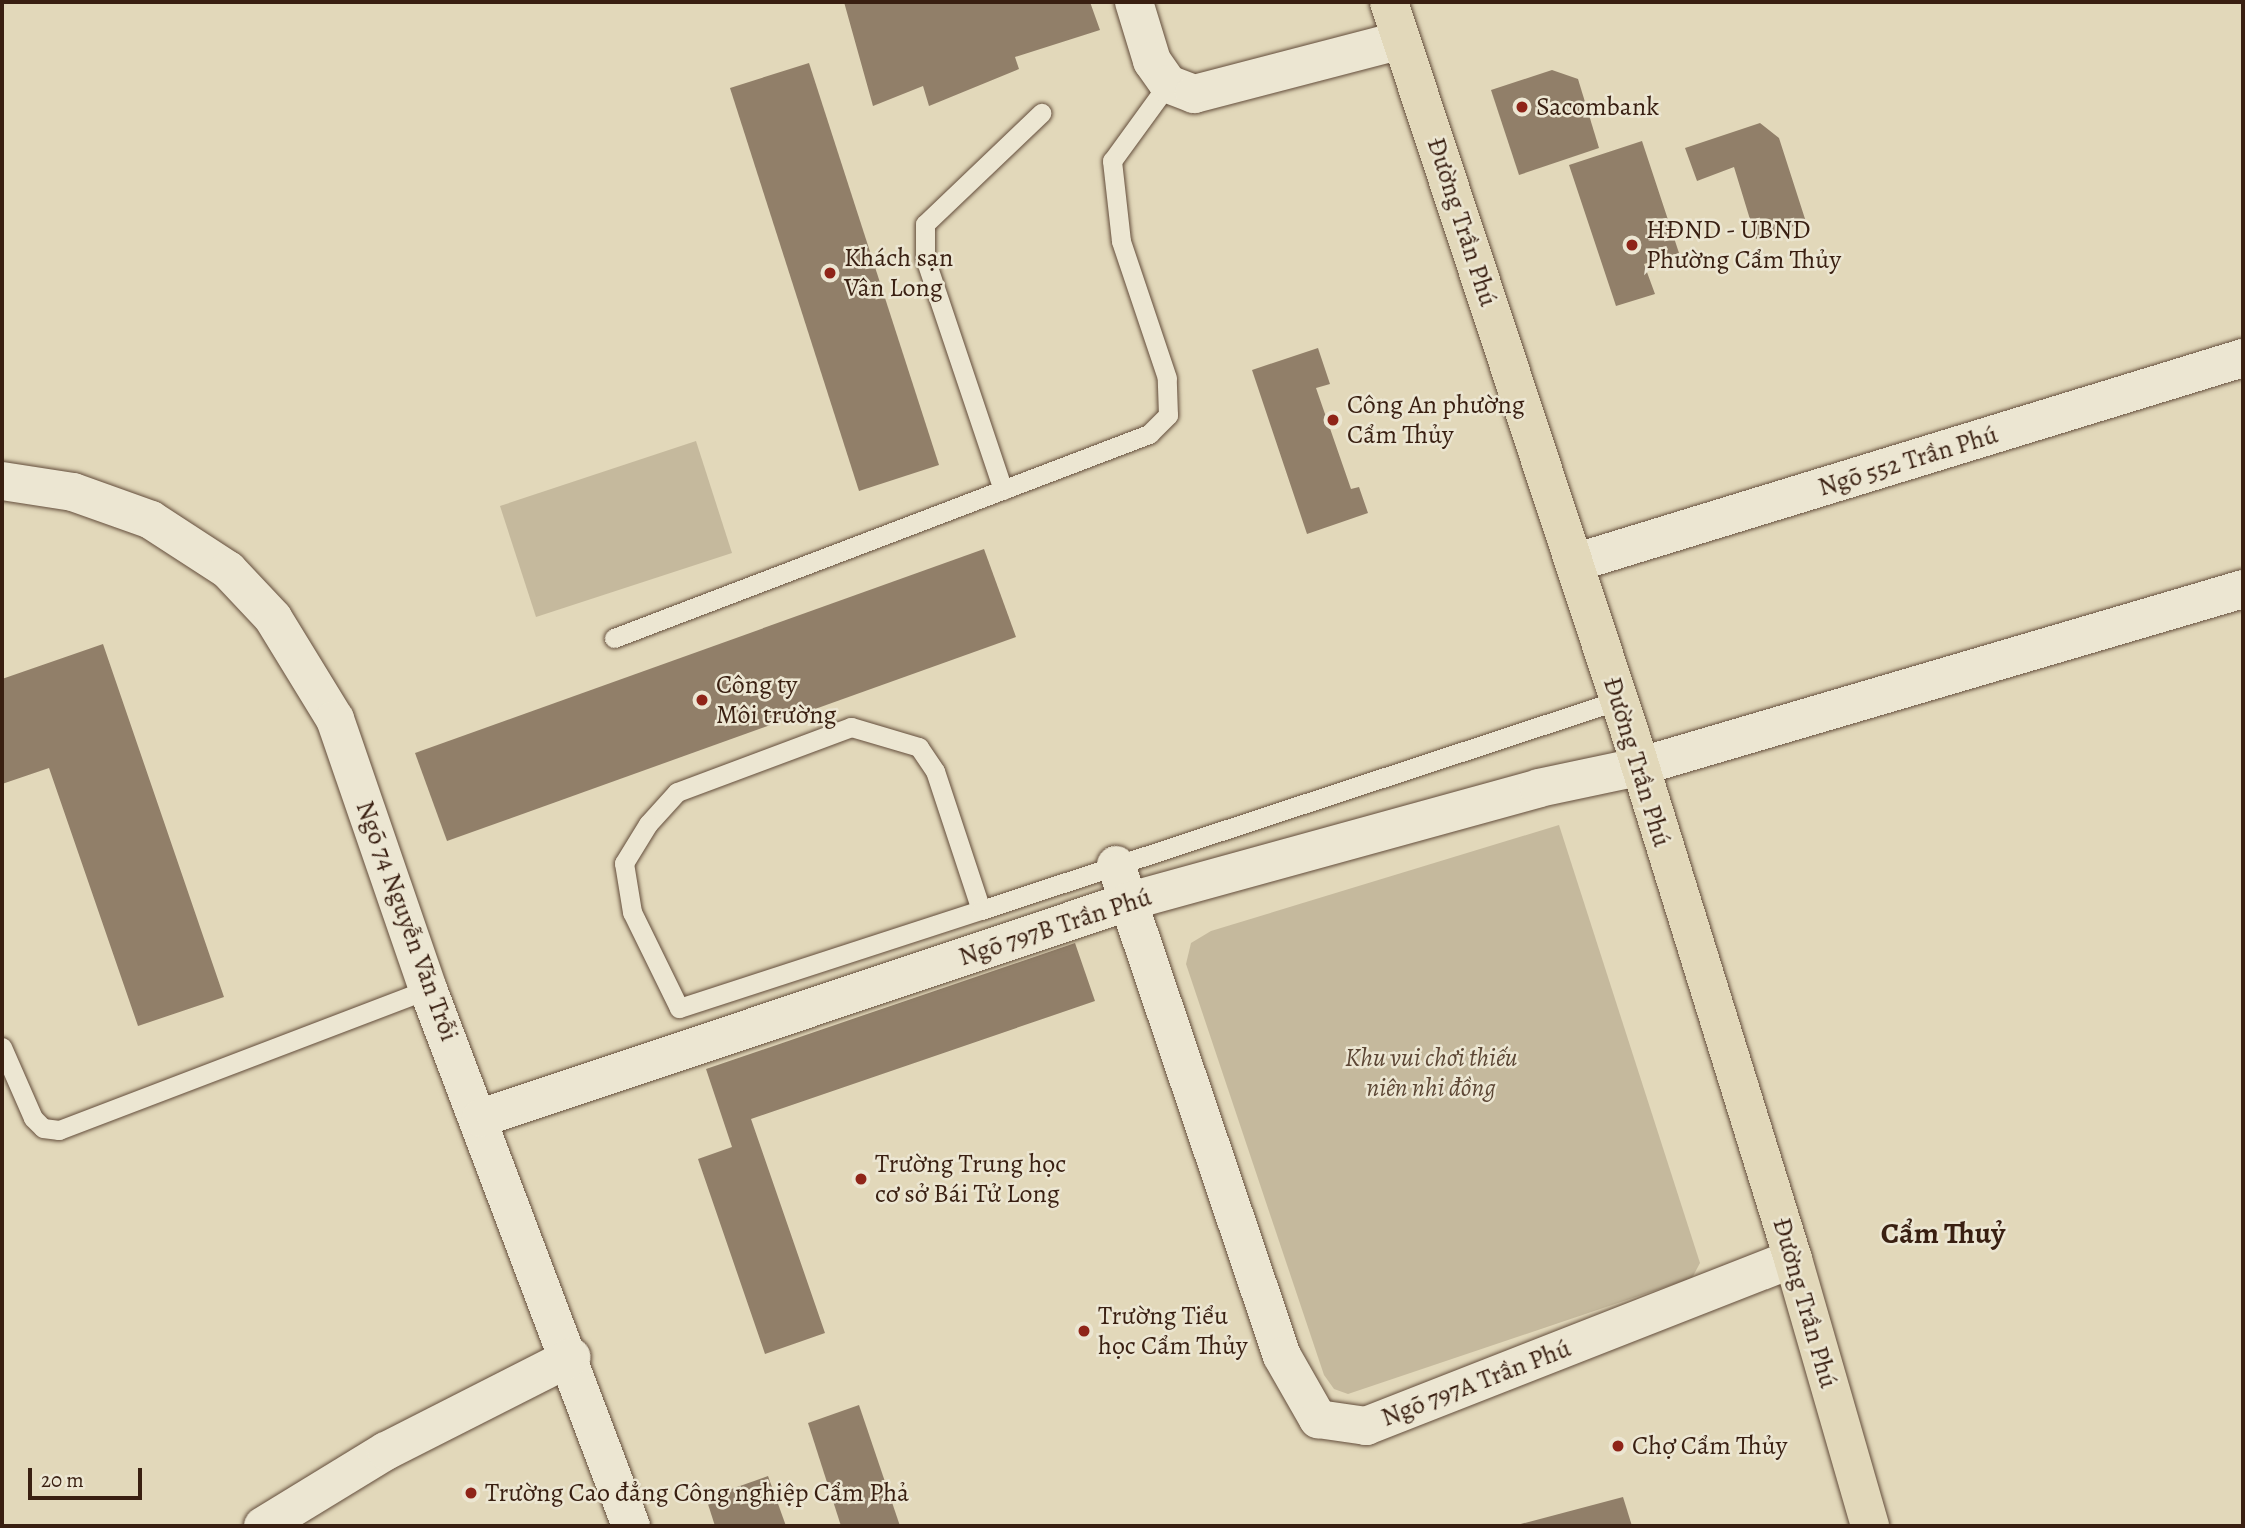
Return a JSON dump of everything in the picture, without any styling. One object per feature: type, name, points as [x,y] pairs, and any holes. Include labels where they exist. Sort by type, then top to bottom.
[{"type":"main road","name":"Đường Trần Phú","points":[[1389,2],[1619,700],[1793,1259],[1870,1526]]},
{"type":"street","points":[[1134,2],[1152,61],[1168,84],[1194,94],[1228,89],[1402,40]]},
{"type":"street","name":"Ngõ 552 Trần Phú","points":[[1574,563],[2243,358]]},
{"type":"street","name":"Ngõ 74 Nguyễn Văn Trỗi","points":[[2,481],[73,492],[151,520],[228,570],[273,618],[335,719],[428,989],[481,1118],[631,1526]]},
{"type":"street","name":"Ngõ 797B Trần Phú","points":[[481,1118],[1130,901],[1539,788],[1638,767],[2243,589]]},
{"type":"street","points":[[1116,865],[1130,901]]},
{"type":"street","name":"Ngõ 797A Trần Phú","points":[[1130,901],[1282,1356],[1318,1419],[1366,1426],[1793,1259]]},
{"type":"street","points":[[263,1526],[386,1451],[571,1357]]},
{"type":"lane","points":[[614,638],[1149,435],[1168,415],[1167,378],[1121,241],[1112,161],[1168,84]]},
{"type":"lane","points":[[1003,490],[925,258],[925,224],[1041,113]]},
{"type":"lane","points":[[981,910],[935,771],[919,747],[851,727],[677,792],[648,824],[624,863],[632,912],[680,1008],[981,910],[1619,700]]},
{"type":"lane","points":[[2,1047],[33,1118],[43,1128],[59,1130],[428,989]]},
{"type":"green space","points":[[696,441],[732,553],[536,617],[500,506]]},
{"type":"green space","name":"Khu vui chơi thiếu niên nhi đồng","points":[[1559,825],[1700,1263],[1692,1278],[1348,1394],[1334,1389],[1324,1375],[1186,964],[1191,943],[1211,931]]},
{"type":"building","points":[[844,2],[1090,2],[1100,30],[1015,57],[1019,69],[929,106],[923,86],[873,106]]},
{"type":"building","points":[[809,63],[939,465],[859,491],[730,88]]},
{"type":"building","points":[[1552,70],[1578,79],[1599,148],[1519,175],[1491,90]]},
{"type":"building","points":[[1760,123],[1779,138],[1806,222],[1756,239],[1734,167],[1697,181],[1685,148]]},
{"type":"building","points":[[1642,141],[1679,253],[1644,264],[1655,294],[1616,306],[1569,165]]},
{"type":"building","points":[[1318,348],[1330,384],[1316,388],[1351,489],[1359,487],[1368,513],[1307,534],[1252,370]]},
{"type":"building","points":[[984,549],[1016,637],[447,841],[415,753]]},
{"type":"building","points":[[103,644],[224,997],[138,1026],[49,768],[2,784],[2,679]]},
{"type":"building","points":[[1075,943],[1095,1001],[751,1119],[825,1333],[765,1354],[698,1159],[732,1147],[706,1069]]},
{"type":"building","points":[[859,1405],[900,1526],[841,1526],[808,1423]]},
{"type":"building","points":[[768,1476],[786,1526],[715,1526],[706,1498]]},
{"type":"building","points":[[1623,1497],[1632,1526],[1517,1526],[1517,1525]]},
{"type":"place","name":"Sacombank","points":[[1522,107]]},
{"type":"place","name":"HĐND - UBND Phường Cẩm Thủy","points":[[1632,245]]},
{"type":"place","name":"Khách sạn Vân Long","points":[[830,273]]},
{"type":"place","name":"Công An phường Cẩm Thủy","points":[[1333,420]]},
{"type":"place","name":"Công ty Môi trường","points":[[702,700]]},
{"type":"place","name":"Trường Trung học cơ sở Bái Tử Long","points":[[861,1179]]},
{"type":"place","name":"Trường Tiểu học Cẩm Thủy","points":[[1084,1331]]},
{"type":"place","name":"Chợ Cẩm Thủy","points":[[1618,1446]]},
{"type":"place","name":"Trường Cao đẳng Công nghiệp Cẩm Phả","points":[[471,1493]]},
{"type":"district","name":"Cẩm Thuỷ","points":[[1943,1233]]}]
